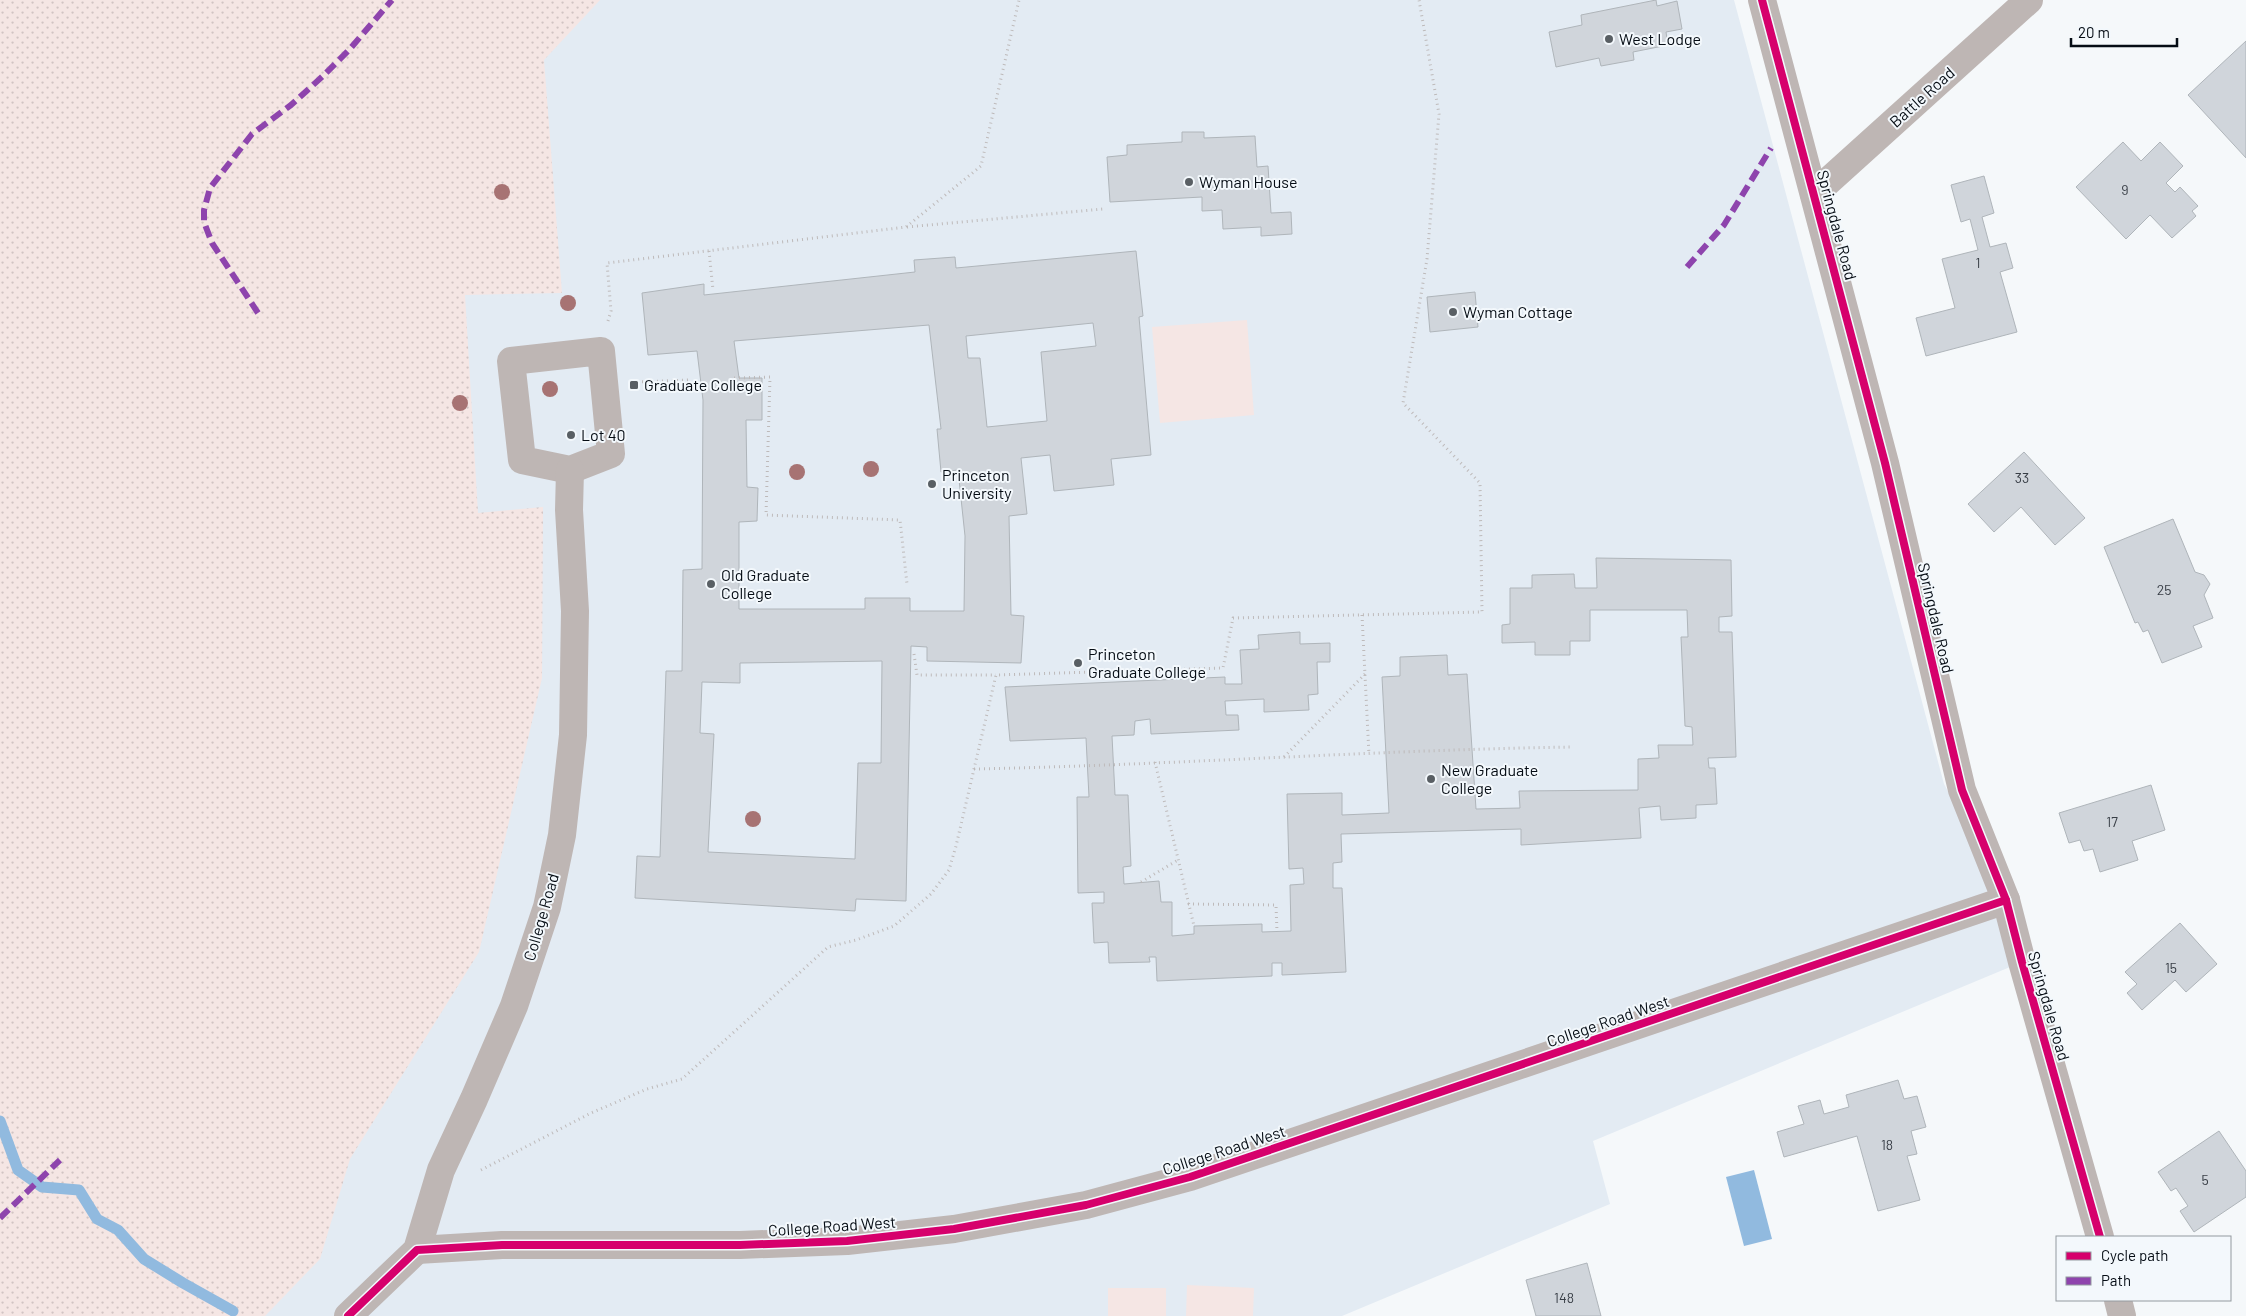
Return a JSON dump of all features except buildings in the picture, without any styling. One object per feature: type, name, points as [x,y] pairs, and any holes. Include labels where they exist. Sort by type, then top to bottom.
[{"type":"street","name":"Springdale Road","points":[[1762,0],[1885,463],[1962,790],[2006,900],[2100,1236]]},
{"type":"street","name":"Battle Road","points":[[1814,194],[2029,0]]},
{"type":"street","points":[[601,351],[604,385],[611,454],[570,470],[522,460],[511,361],[601,351]]},
{"type":"street","name":"College Road","points":[[348,1316],[417,1250],[441,1170],[514,1006],[547,907],[562,835],[573,735],[575,611],[569,510],[570,470]]},
{"type":"street","name":"College Road West","points":[[417,1250],[502,1246],[740,1245],[847,1241],[954,1229],[1086,1205],[1190,1177],[2006,900]]},
{"type":"street","points":[[2118,1301],[2122,1316]]},
{"type":"path","points":[[906,227],[981,166],[1019,0]]},
{"type":"path","points":[[914,654],[917,675],[1223,668],[1233,618],[1482,612],[1480,483],[1403,403],[1428,259],[1439,114],[1419,0]]},
{"type":"path","points":[[601,351],[611,311],[607,263],[906,227],[1103,209]]},
{"type":"path","points":[[709,251],[714,290]]},
{"type":"path","points":[[734,378],[770,376],[766,515],[900,520],[907,584]]},
{"type":"path","points":[[604,385],[688,380]]},
{"type":"path","points":[[1362,615],[1369,755]]},
{"type":"path","points":[[481,1170],[591,1113],[648,1089],[682,1079],[828,946],[856,940],[894,926],[932,894],[949,870],[996,674]]},
{"type":"path","points":[[1284,758],[1365,674]]},
{"type":"path","points":[[974,769],[1116,766],[1155,762],[1369,755],[1474,748],[1573,747]]},
{"type":"path","points":[[1155,762],[1194,926]]},
{"type":"path","points":[[1141,882],[1178,860]]},
{"type":"path","points":[[1188,904],[1276,905],[1278,932]]},
{"type":"shaded area","name":"Princeton University","points":[[0,0],[1734,0],[1944,784],[2006,900],[2022,962],[1593,1141],[1610,1204],[1342,1316],[0,1316]]},
{"type":"shaded area","points":[[0,0],[600,0],[544,60],[562,293],[465,295],[478,513],[543,507],[542,678],[479,952],[350,1159],[320,1259],[265,1316],[0,1316]]},
{"type":"shaded area","points":[[1247,320],[1254,415],[1160,423],[1152,327]]},
{"type":"shaded area","points":[[1187,1285],[1254,1288],[1253,1316],[1186,1316]]},
{"type":"shaded area","points":[[1108,1288],[1166,1288],[1166,1316],[1108,1316]]},
{"type":"water","points":[[1754,1170],[1772,1239],[1744,1246],[1726,1177]]},
{"type":"waterway","points":[[0,1121],[18,1170],[42,1187],[79,1190],[97,1219],[118,1230],[144,1259],[233,1311]]},
{"type":"marked path","points":[[258,313],[212,243],[204,222],[204,210],[210,188],[252,134],[291,105],[323,76],[349,50],[392,0]]},
{"type":"marked path","points":[[1687,267],[1724,225],[1771,148]]},
{"type":"marked path","points":[[0,1218],[60,1160]]},
{"type":"cycle path","points":[[1762,0],[1885,463],[1962,790],[2006,900],[2100,1236]]},
{"type":"cycle path","points":[[348,1316],[417,1250],[502,1245],[740,1245],[847,1241],[954,1229],[1086,1205],[1190,1177],[2006,900]]},
{"type":"place","name":"West Lodge","points":[[1609,39]]},
{"type":"place","name":"Wyman House","points":[[1189,182]]},
{"type":"place","name":"Wyman Cottage","points":[[1453,312]]},
{"type":"place","name":"Graduate College","points":[[634,385]]},
{"type":"place","name":"Lot 40","points":[[571,435]]},
{"type":"place","name":"Princeton University","points":[[932,484]]},
{"type":"place","name":"Old Graduate College","points":[[711,584]]},
{"type":"place","name":"Princeton Graduate College","points":[[1078,663]]},
{"type":"place","name":"New Graduate College","points":[[1431,779]]}]
